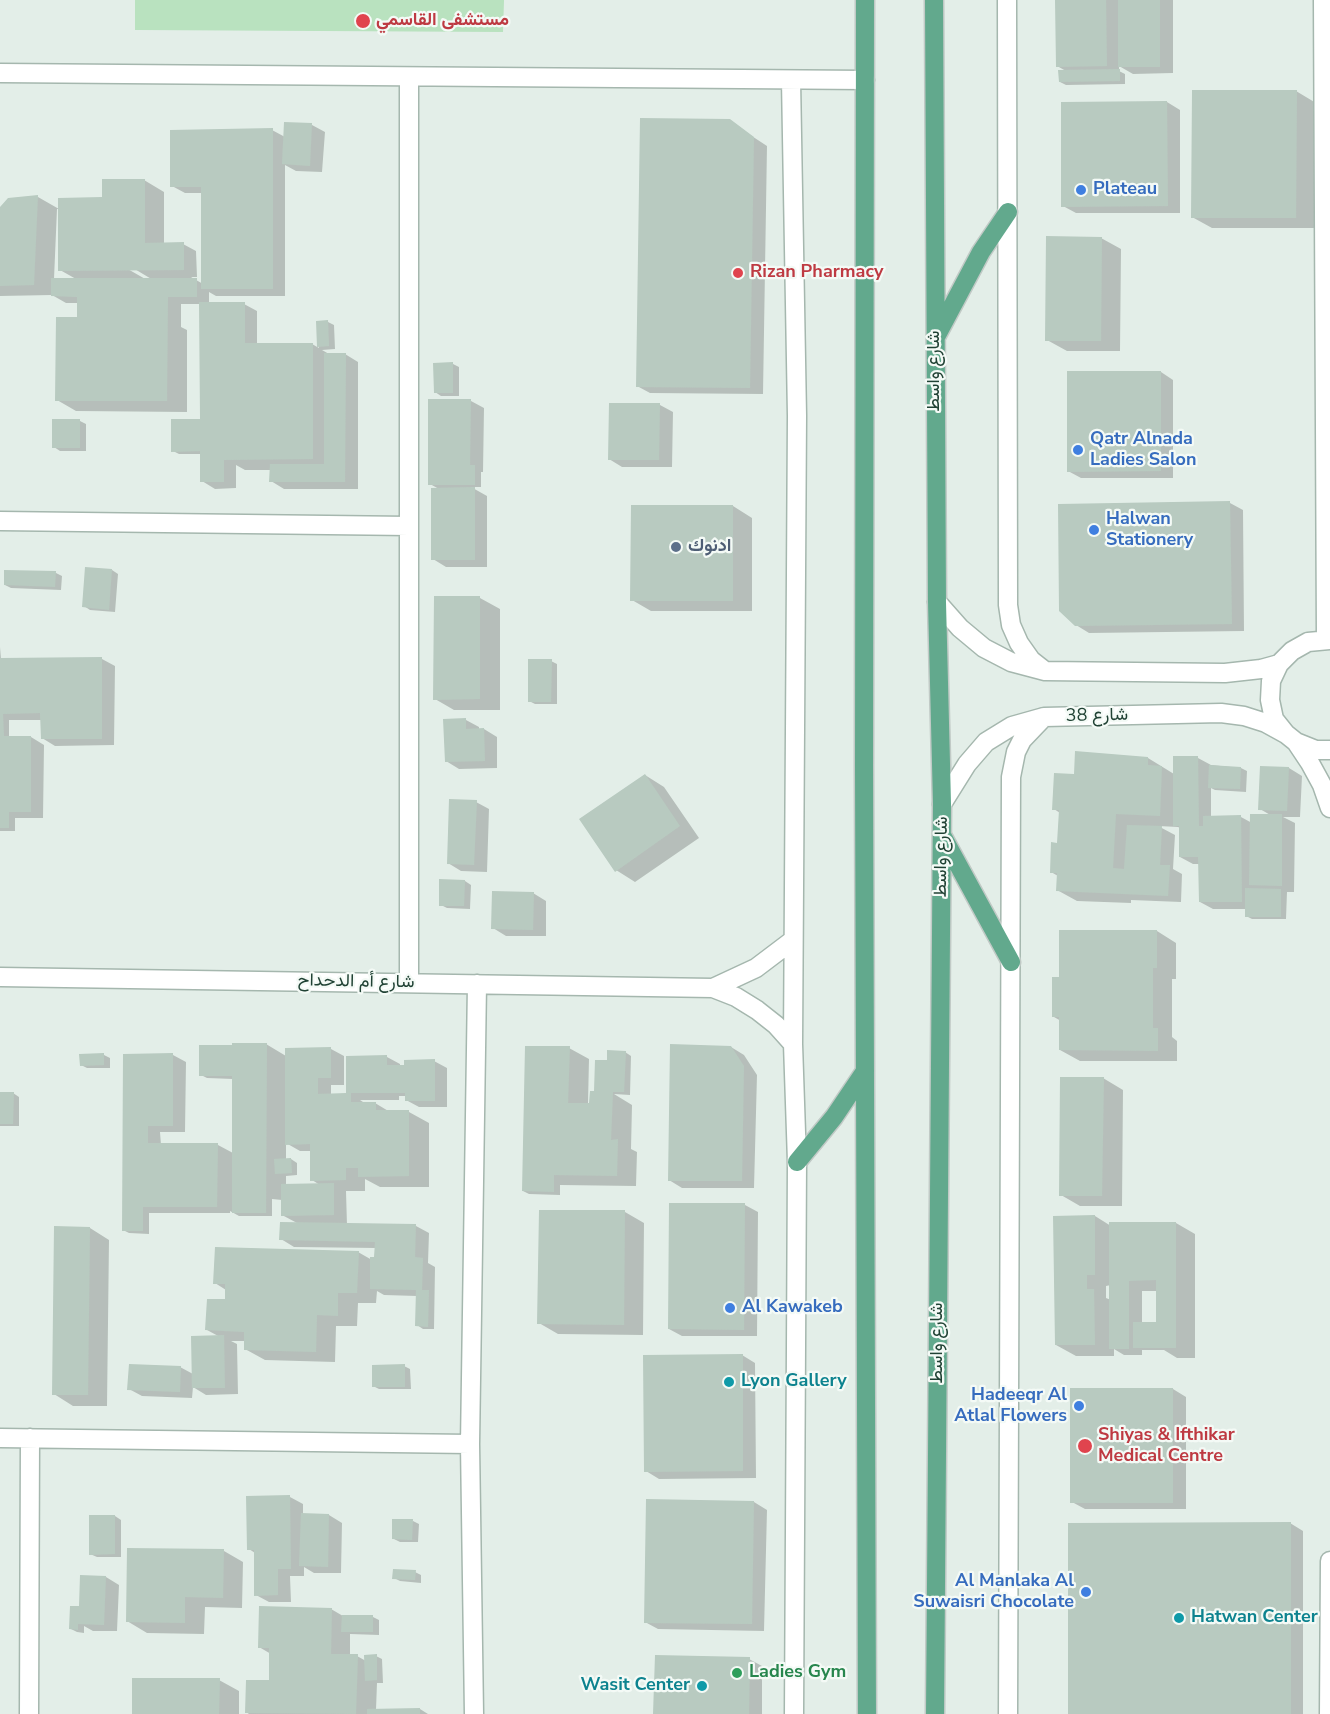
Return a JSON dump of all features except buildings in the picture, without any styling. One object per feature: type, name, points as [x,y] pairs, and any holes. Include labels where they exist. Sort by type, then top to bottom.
[{"type":"main road","points":[[865,0],[867,1714]]},
{"type":"main road","name":"شارع واسط","points":[[934,0],[937,602],[942,804],[936,1714]]},
{"type":"main road","points":[[935,339],[981,252],[1008,212]]},
{"type":"main road","points":[[942,834],[1011,962]]},
{"type":"main road","points":[[797,1162],[834,1117],[866,1069]]},
{"type":"street","points":[[1007,0],[1008,605],[1011,625],[1019,643],[1031,660],[1045,671]]},
{"type":"street","points":[[1323,0],[1328,639],[1308,642],[1292,651],[1279,664],[1271,681],[1270,700],[1275,718],[1314,770],[1330,808]]},
{"type":"street","points":[[0,74],[865,80]]},
{"type":"street","points":[[409,77],[409,983]]},
{"type":"street","points":[[791,80],[797,416],[793,940],[793,1044],[797,1162],[794,1714]]},
{"type":"street","points":[[0,521],[409,526]]},
{"type":"street","points":[[937,602],[960,628],[984,648],[1011,662],[1045,671],[1225,673],[1261,669],[1279,664]]},
{"type":"street","name":"شارع 38","points":[[942,804],[967,764],[986,741],[1012,726],[1044,717],[1221,713],[1244,716],[1266,723],[1316,750],[1330,750]]},
{"type":"street","points":[[1008,1714],[1013,764],[1022,740],[1044,717]]},
{"type":"street","name":"شارع أم الدحداح","points":[[713,988],[756,968],[793,940]]},
{"type":"street","name":"شارع أم الدحداح","points":[[0,977],[713,988],[736,997],[757,1010],[776,1025],[793,1044]]},
{"type":"street","points":[[474,1714],[470,1444],[477,984]]},
{"type":"street","points":[[0,1438],[470,1444]]},
{"type":"street","points":[[29,1714],[30,1438]]},
{"type":"street","points":[[1329,1714],[1330,1561]]},
{"type":"green space","points":[[135,0],[504,0],[503,32],[135,30]]},
{"type":"place","name":"مستشفى القاسمي","points":[[363,21]]},
{"type":"place","name":"Plateau","points":[[1081,190]]},
{"type":"place","name":"Rizan Pharmacy","points":[[738,273]]},
{"type":"place","name":"Qatr Alnada Ladies Salon","points":[[1078,450]]},
{"type":"place","name":"Halwan Stationery","points":[[1094,530]]},
{"type":"place","name":"ادنوك","points":[[676,547]]},
{"type":"place","name":"Al Kawakeb","points":[[730,1308]]},
{"type":"place","name":"Lyon Gallery","points":[[729,1382]]},
{"type":"place","name":"Hadeeqr Al Atlal Flowers","points":[[1079,1406]]},
{"type":"place","name":"Shiyas & Ifthikar Medical Centre","points":[[1085,1446]]},
{"type":"place","name":"Al Manlaka Al Suwaisri Chocolate","points":[[1086,1592]]},
{"type":"place","name":"Hatwan Center","points":[[1179,1618]]},
{"type":"place","name":"Ladies Gym","points":[[737,1673]]},
{"type":"place","name":"Wasit Center","points":[[702,1686]]}]
